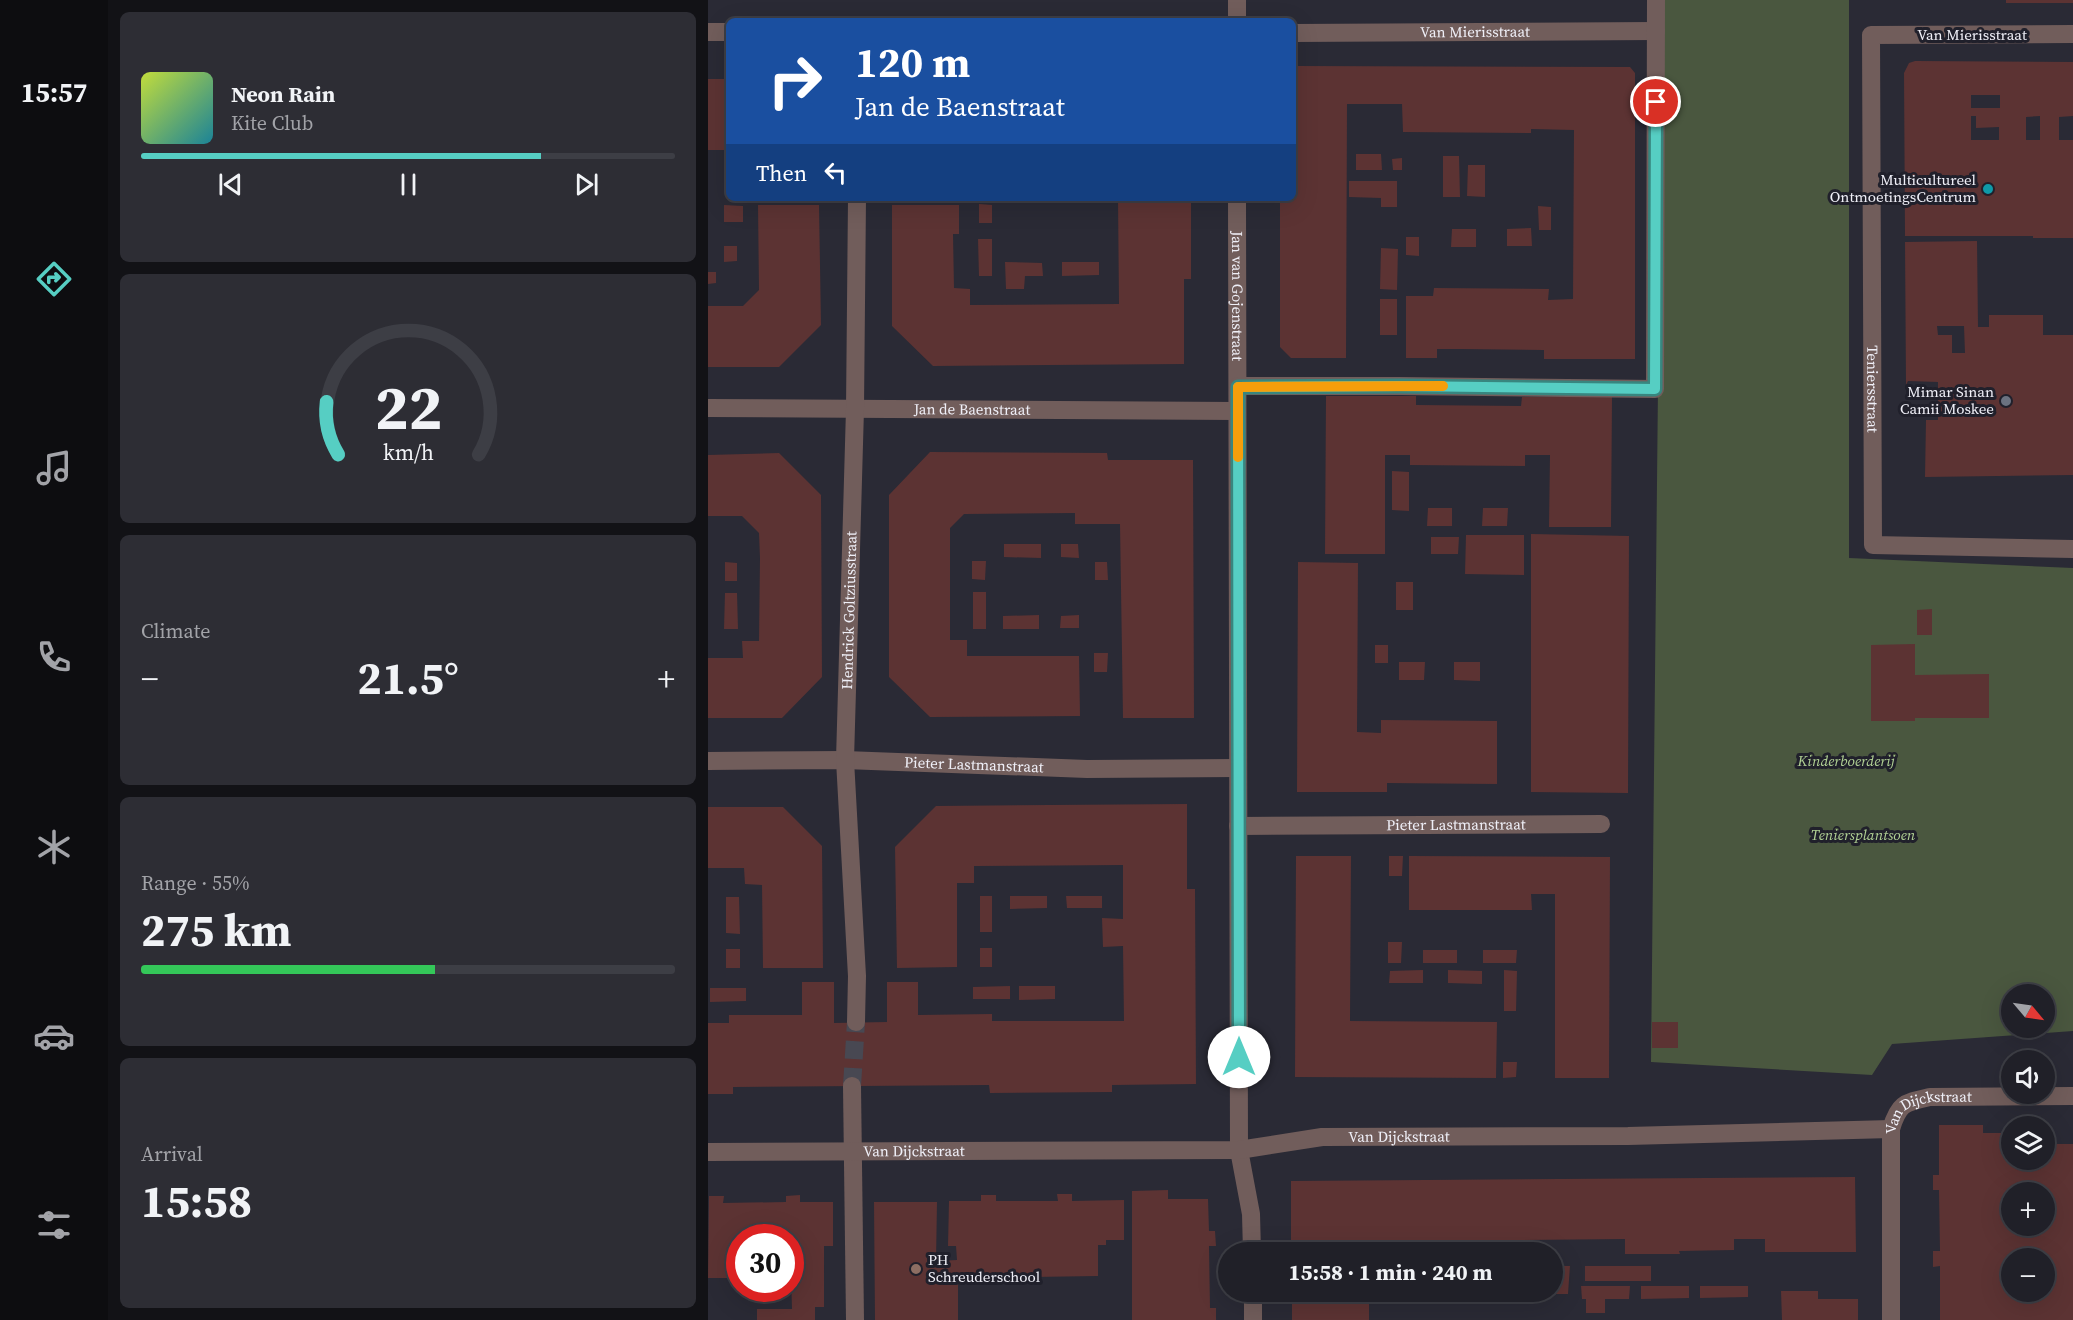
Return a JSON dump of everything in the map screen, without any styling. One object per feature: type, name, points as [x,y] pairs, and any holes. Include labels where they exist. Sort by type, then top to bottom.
[{"type":"street","points":[[1237,0],[1237,18]]},
{"type":"street","points":[[1238,387],[1655,389],[1656,0]]},
{"type":"street","name":"Van Mierisstraat","points":[[1296,33],[1656,31]]},
{"type":"street","points":[[708,32],[726,32]]},
{"type":"street","name":"Van Mierisstraat","points":[[1871,35],[2073,34]]},
{"type":"street","name":"Teniersstraat","points":[[1871,35],[1873,545],[2073,549]]},
{"type":"street","name":"Hendrick Goltziusstraat","points":[[856,1022],[857,976],[845,760],[855,409],[857,201]]},
{"type":"street","name":"Jan van Gojenstraat","points":[[1238,201],[1239,1150],[1251,1214],[1252,1242]]},
{"type":"street","name":"Jan de Baenstraat","points":[[708,408],[1237,411]]},
{"type":"street","name":"Pieter Lastmanstraat","points":[[708,761],[845,760],[1087,769],[1238,768]]},
{"type":"street","name":"Pieter Lastmanstraat","points":[[1238,826],[1601,824]]},
{"type":"street","points":[[852,1086],[855,1320]]},
{"type":"street","name":"Van Dijckstraat","points":[[708,1152],[1239,1150],[1322,1137],[1628,1136],[1891,1129],[1896,1111],[1910,1102],[1930,1097],[2073,1096]]},
{"type":"street","points":[[1891,1129],[1891,1320]]},
{"type":"street","points":[[1252,1302],[1253,1320]]},
{"type":"green space","name":"Teniersplantsoen","points":[[1662,0],[1849,0],[1849,558],[2073,568],[2073,1031],[2055,1032],[2055,984],[2001,984],[2001,1036],[1892,1044],[1872,1075],[1651,1062]]},
{"type":"building","points":[[2006,0],[2073,0],[2073,3],[2006,3]]},
{"type":"building","points":[[1915,61],[2073,62],[2073,116],[2059,117],[2059,140],[2073,140],[2073,238],[1905,236],[1904,73],[1909,63]],"holes":[[[1971,95],[2000,95],[2000,108],[1971,108]],[[1971,116],[1976,116],[1976,128],[1999,127],[1999,140],[1971,140]],[[2040,116],[2040,140],[2026,140],[2026,117]]]},
{"type":"building","points":[[1296,66],[1630,67],[1635,73],[1635,359],[1544,359],[1544,350],[1461,349],[1437,349],[1437,358],[1406,358],[1406,296],[1433,296],[1434,288],[1549,289],[1548,300],[1573,299],[1574,130],[1531,129],[1531,133],[1403,132],[1402,104],[1347,104],[1346,358],[1291,358],[1280,347],[1280,201],[1296,201]]},
{"type":"building","points":[[708,79],[726,79],[726,150],[708,150]]},
{"type":"building","points":[[1356,154],[1381,154],[1382,170],[1356,170]]},
{"type":"building","points":[[1443,156],[1459,156],[1460,197],[1443,197]]},
{"type":"building","points":[[1402,158],[1402,170],[1393,170],[1392,159]]},
{"type":"building","points":[[1468,165],[1485,165],[1485,197],[1467,196]]},
{"type":"building","points":[[1349,181],[1397,181],[1397,207],[1381,207],[1381,198],[1349,197]]},
{"type":"building","points":[[1118,201],[1191,201],[1191,279],[1184,279],[1184,364],[933,366],[892,326],[892,205],[959,205],[959,234],[953,234],[954,288],[970,289],[970,305],[1119,304]]},
{"type":"building","points":[[979,204],[992,205],[992,223],[979,223]]},
{"type":"building","points":[[724,205],[743,206],[743,222],[724,222]]},
{"type":"building","points":[[758,205],[819,205],[821,325],[779,367],[708,367],[708,306],[743,306],[759,290]]},
{"type":"building","points":[[1538,206],[1551,207],[1551,230],[1539,230]]},
{"type":"building","points":[[1531,228],[1532,246],[1507,246],[1507,229]]},
{"type":"building","points":[[1452,229],[1476,229],[1476,247],[1451,247]]},
{"type":"building","points":[[1406,237],[1419,237],[1419,256],[1406,255]]},
{"type":"building","points":[[978,239],[992,239],[992,276],[979,276]]},
{"type":"building","name":"Mimar Sinan Camii Moskee","points":[[1977,241],[1978,327],[1989,327],[1989,315],[2043,315],[2043,335],[2073,335],[2073,475],[1925,477],[1926,420],[1938,420],[1938,382],[1908,381],[1906,385],[1905,242]],"holes":[[[1937,326],[1964,326],[1965,353],[1952,353],[1952,335],[1938,335]]]},
{"type":"building","points":[[724,246],[737,246],[737,261],[724,262]]},
{"type":"building","points":[[1381,248],[1398,249],[1397,290],[1380,289]]},
{"type":"building","points":[[1005,262],[1042,263],[1043,276],[1025,276],[1024,289],[1006,289]]},
{"type":"building","points":[[1062,262],[1099,262],[1099,275],[1062,276]]},
{"type":"building","points":[[708,272],[716,272],[716,283],[708,284]]},
{"type":"building","points":[[1380,299],[1397,299],[1397,335],[1380,335]]},
{"type":"building","points":[[1326,396],[1416,396],[1416,405],[1521,406],[1522,397],[1612,397],[1611,527],[1549,527],[1550,455],[1525,455],[1525,466],[1410,465],[1410,455],[1385,455],[1385,554],[1325,554]]},
{"type":"building","points":[[930,452],[1107,453],[1108,460],[1193,460],[1194,718],[1123,718],[1120,524],[1075,524],[1075,513],[964,514],[950,528],[950,640],[967,640],[967,656],[1079,656],[1080,716],[930,717],[889,677],[889,495]]},
{"type":"building","points":[[779,453],[821,495],[822,677],[782,718],[708,718],[708,658],[743,658],[742,641],[759,641],[760,558],[759,533],[742,516],[708,516],[708,455]]},
{"type":"building","points":[[1392,471],[1409,472],[1409,511],[1392,510]]},
{"type":"building","points":[[1428,508],[1452,508],[1452,526],[1427,526]]},
{"type":"building","points":[[1483,508],[1508,508],[1507,526],[1482,526]]},
{"type":"building","points":[[1531,534],[1629,536],[1628,793],[1531,792]]},
{"type":"building","points":[[1466,535],[1524,535],[1524,575],[1465,574]]},
{"type":"building","points":[[1431,537],[1459,537],[1458,554],[1431,554]]},
{"type":"building","points":[[1004,544],[1041,544],[1041,558],[1004,557]]},
{"type":"building","points":[[1061,544],[1078,544],[1079,558],[1061,557]]},
{"type":"building","points":[[972,561],[986,561],[985,580],[972,579]]},
{"type":"building","points":[[725,562],[737,563],[737,581],[725,581]]},
{"type":"building","points":[[1095,562],[1107,562],[1108,580],[1095,580]]},
{"type":"building","points":[[1298,562],[1358,563],[1357,732],[1381,733],[1381,720],[1497,721],[1497,784],[1387,783],[1387,792],[1297,792]]},
{"type":"building","points":[[1396,582],[1413,582],[1413,610],[1396,610]]},
{"type":"building","points":[[973,592],[986,592],[986,629],[973,629]]},
{"type":"building","points":[[725,593],[737,593],[738,629],[724,629]]},
{"type":"building","points":[[1932,609],[1932,635],[1917,635],[1917,610]]},
{"type":"building","points":[[1039,615],[1039,629],[1003,629],[1003,616]]},
{"type":"building","points":[[1079,615],[1079,628],[1060,628],[1061,616]]},
{"type":"building","points":[[1915,644],[1915,675],[1989,674],[1989,718],[1915,718],[1915,721],[1871,721],[1871,645]]},
{"type":"building","points":[[1375,645],[1388,645],[1388,663],[1375,663]]},
{"type":"building","points":[[1094,653],[1108,653],[1107,672],[1094,672]]},
{"type":"building","points":[[1399,662],[1425,662],[1424,680],[1399,680]]},
{"type":"building","points":[[1454,662],[1480,662],[1480,681],[1454,680]]},
{"type":"building","points":[[1187,804],[1187,889],[1195,889],[1196,1084],[1112,1085],[1112,1092],[990,1093],[989,1085],[733,1087],[733,1094],[708,1094],[708,1023],[729,1023],[729,1015],[802,1015],[802,982],[834,982],[834,1023],[887,1022],[887,982],[918,982],[918,1015],[992,1014],[992,1021],[1124,1021],[1123,946],[1103,947],[1102,918],[1123,919],[1123,865],[974,866],[974,883],[957,883],[957,967],[897,968],[895,847],[936,806]]},
{"type":"building","points":[[708,807],[783,807],[822,846],[823,968],[763,968],[762,885],[745,884],[744,868],[708,868]]},
{"type":"building","points":[[1296,856],[1351,856],[1350,1021],[1497,1022],[1496,1078],[1295,1077]]},
{"type":"building","points":[[1389,856],[1403,856],[1402,876],[1389,876]]},
{"type":"building","points":[[1409,856],[1610,857],[1609,1078],[1555,1078],[1555,894],[1531,894],[1532,910],[1409,910]]},
{"type":"building","points":[[980,896],[992,896],[992,932],[980,932]]},
{"type":"building","points":[[1010,896],[1047,896],[1047,908],[1010,909]]},
{"type":"building","points":[[1066,896],[1102,896],[1102,908],[1067,908]]},
{"type":"building","points":[[726,897],[739,897],[740,934],[726,933]]},
{"type":"building","points":[[1388,942],[1402,942],[1401,963],[1388,963]]},
{"type":"building","points":[[980,948],[992,948],[992,967],[980,967]]},
{"type":"building","points":[[726,949],[740,949],[740,968],[726,968]]},
{"type":"building","points":[[1423,950],[1457,950],[1457,963],[1423,963]]},
{"type":"building","points":[[1483,950],[1517,950],[1516,963],[1483,963]]},
{"type":"building","points":[[1423,970],[1423,983],[1389,983],[1390,971]]},
{"type":"building","points":[[1448,970],[1482,971],[1482,984],[1448,983]]},
{"type":"building","points":[[1504,970],[1517,971],[1516,1011],[1504,1011]]},
{"type":"building","points":[[1010,986],[1010,999],[973,999],[973,987]]},
{"type":"building","points":[[1019,986],[1055,986],[1055,999],[1019,1000]]},
{"type":"building","points":[[710,988],[746,988],[746,1001],[710,1002]]},
{"type":"building","points":[[1652,1022],[1678,1022],[1678,1048],[1652,1048]]},
{"type":"building","points":[[1503,1062],[1517,1062],[1516,1077],[1503,1078]]},
{"type":"building","points":[[1939,1125],[1983,1125],[1983,1133],[2001,1133],[2001,1170],[2055,1170],[2055,1144],[2073,1144],[2073,1320],[1940,1320],[1940,1266],[1933,1267],[1933,1251],[1940,1251],[1939,1190],[1933,1190],[1933,1175],[1939,1175]]},
{"type":"building","points":[[1855,1177],[1856,1252],[1765,1252],[1765,1239],[1734,1239],[1734,1250],[1679,1251],[1680,1254],[1625,1254],[1625,1239],[1291,1242],[1291,1181]]},
{"type":"building","points":[[1168,1190],[1168,1199],[1208,1199],[1209,1231],[1215,1231],[1216,1246],[1209,1246],[1210,1308],[1216,1308],[1216,1320],[1132,1320],[1132,1191]]},
{"type":"building","points":[[1057,1194],[1072,1194],[1072,1201],[1124,1200],[1124,1240],[1106,1240],[1106,1245],[1098,1245],[1098,1276],[958,1278],[958,1320],[875,1320],[874,1202],[937,1202],[936,1261],[957,1260],[956,1246],[948,1246],[949,1201],[981,1201],[981,1195],[996,1195],[996,1201],[1058,1201]]},
{"type":"building","points":[[800,1195],[800,1202],[833,1202],[833,1246],[824,1246],[824,1307],[815,1307],[815,1320],[757,1320],[757,1309],[792,1309],[792,1302],[804,1302],[804,1224],[726,1224],[726,1278],[708,1278],[709,1196],[724,1196],[723,1203],[786,1202],[786,1196]]},
{"type":"building","points":[[1563,1266],[1570,1266],[1568,1294],[1563,1294]]},
{"type":"building","points":[[1585,1266],[1651,1266],[1651,1281],[1585,1281]]},
{"type":"building","points":[[1581,1286],[1630,1286],[1629,1299],[1605,1299],[1605,1313],[1586,1313],[1586,1299],[1582,1299]]},
{"type":"building","points":[[1641,1286],[1689,1286],[1689,1298],[1641,1299]]},
{"type":"building","points":[[1700,1286],[1748,1286],[1748,1297],[1700,1298]]},
{"type":"building","points":[[1781,1291],[1818,1291],[1818,1299],[1858,1299],[1858,1320],[1782,1320]]},
{"type":"building","points":[[1292,1302],[1369,1302],[1369,1320],[1292,1320]]},
{"type":"tunnel","points":[[852,1086],[856,1022]]},
{"type":"slow traffic","points":[[1238,457],[1238,387],[1443,386]]},
{"type":"place","name":"Multicultureel OntmoetingsCentrum","points":[[1988,189]]},
{"type":"place","name":"Mimar Sinan Camii Moskee","points":[[2006,401]]},
{"type":"place","name":"PH Schreuderschool","points":[[916,1269]]},
{"type":"route","points":[[1239,1057],[1238,387],[1655,389],[1656,102]]},
{"type":"park label","name":"Kinderboerderij","points":[[1846,761]]}]
